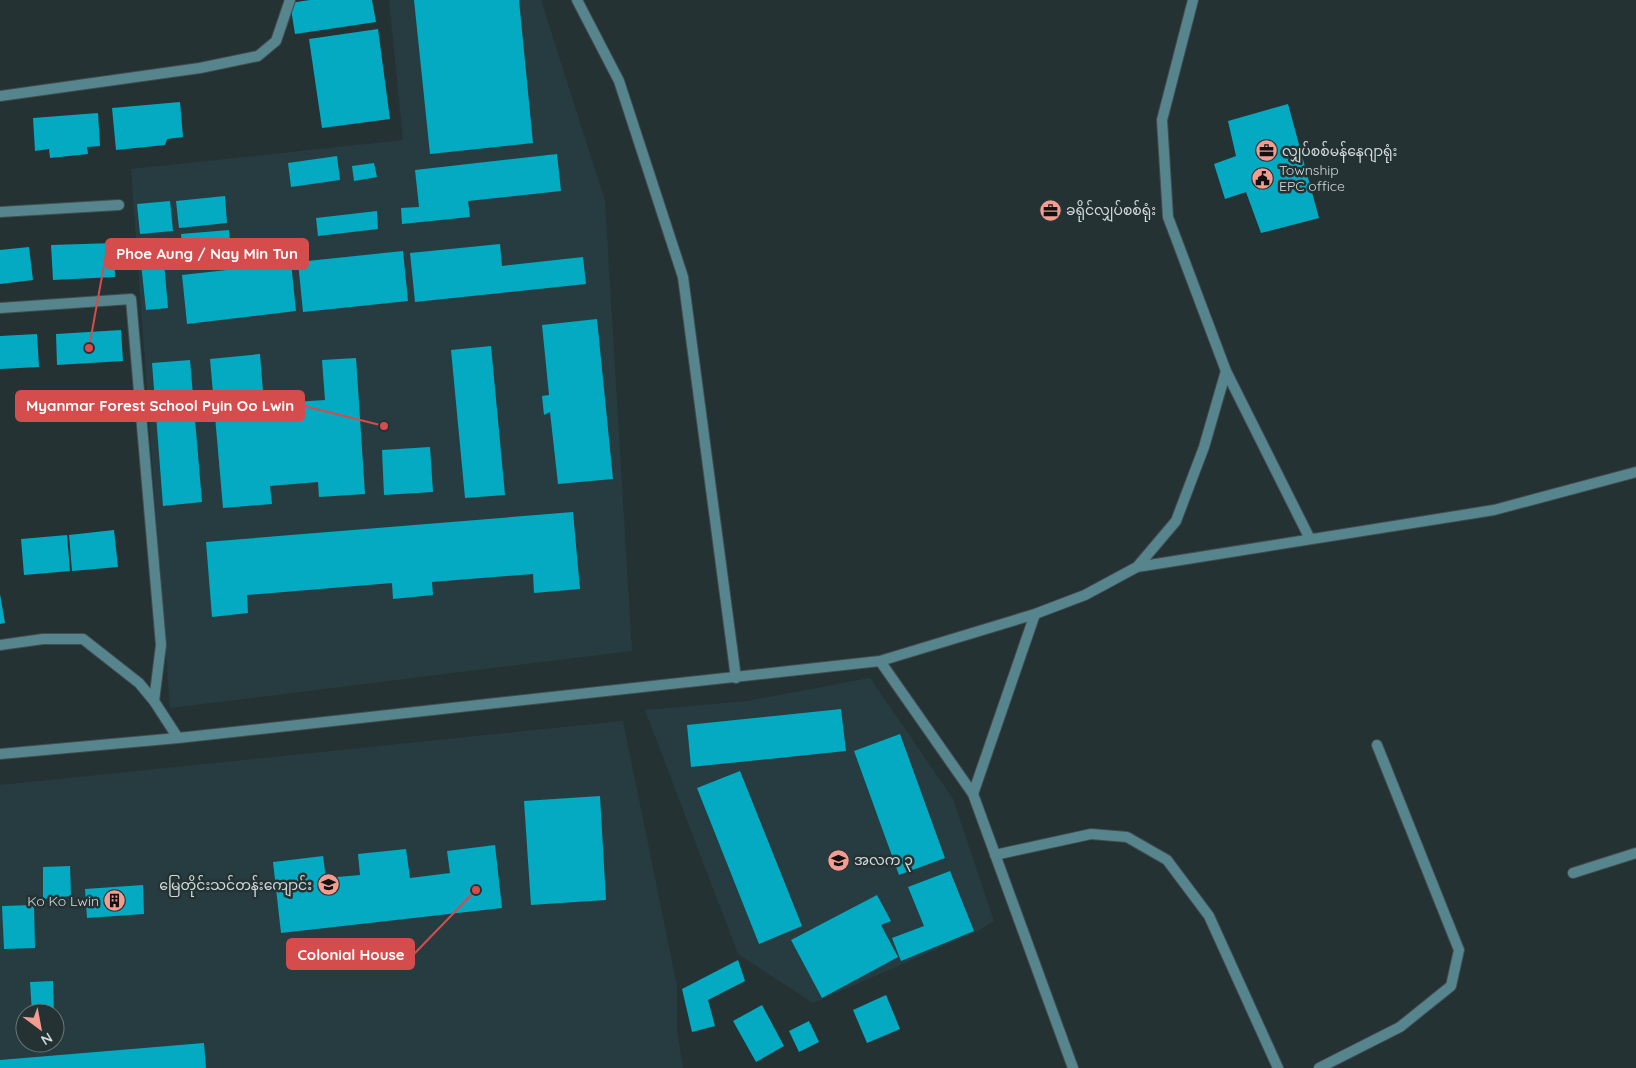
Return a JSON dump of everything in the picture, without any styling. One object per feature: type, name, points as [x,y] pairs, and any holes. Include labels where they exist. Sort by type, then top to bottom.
[{"type":"street","points":[[0,96],[200,68],[258,56],[276,41],[290,0]]},
{"type":"street","points":[[577,0],[619,81],[683,277],[736,678]]},
{"type":"street","points":[[1193,0],[1162,120],[1168,217],[1226,371],[1310,539]]},
{"type":"street","points":[[0,212],[119,205]]},
{"type":"street","points":[[0,308],[131,299],[161,645],[154,700]]},
{"type":"street","points":[[1137,567],[1176,521],[1204,446],[1226,371]]},
{"type":"street","points":[[0,754],[178,738],[880,661],[1035,614],[1085,595],[1137,567],[1494,510],[1636,472]]},
{"type":"street","points":[[973,794],[1035,614]]},
{"type":"street","points":[[0,645],[43,639],[83,639],[139,683],[154,700],[178,738]]},
{"type":"street","points":[[880,661],[973,794],[1073,1068]]},
{"type":"street","points":[[1319,1068],[1400,1027],[1451,986],[1460,950],[1377,745]]},
{"type":"street","points":[[995,855],[1091,834],[1127,837],[1167,860],[1209,916],[1278,1068]]},
{"type":"street","points":[[1573,873],[1636,853]]},
{"type":"shaded area","points":[[389,0],[541,0],[605,201],[632,651],[170,708],[131,169],[403,140]]},
{"type":"shaded area","name":"အလက ၃","points":[[870,678],[953,799],[994,921],[976,932],[813,1003],[738,954],[645,710],[747,701]]},
{"type":"shaded area","name":"မြေတိုင်းသင်တန်းကျောင်း","points":[[623,721],[677,986],[677,1030],[683,1068],[0,1068],[0,785]]},
{"type":"building","points":[[310,0],[372,0],[376,22],[295,34],[290,3]]},
{"type":"building","points":[[414,0],[519,0],[533,143],[430,154]]},
{"type":"building","points":[[378,29],[390,119],[322,128],[309,39]]},
{"type":"building","points":[[180,102],[183,137],[167,139],[165,145],[116,150],[112,108]]},
{"type":"building","name":"Township EPC office","points":[[1288,104],[1319,218],[1261,233],[1246,192],[1225,199],[1214,164],[1236,156],[1228,121]]},
{"type":"building","points":[[98,113],[100,146],[87,147],[88,154],[50,158],[49,149],[35,151],[33,118]]},
{"type":"building","points":[[557,154],[561,191],[468,201],[470,217],[402,224],[401,208],[419,207],[415,170]]},
{"type":"building","points":[[337,156],[340,180],[291,187],[288,163]]},
{"type":"building","points":[[374,163],[377,177],[354,181],[352,166]]},
{"type":"building","points":[[225,196],[227,223],[179,228],[176,201]]},
{"type":"building","points":[[170,201],[173,231],[140,234],[137,204]]},
{"type":"building","points":[[377,211],[378,229],[318,236],[316,218]]},
{"type":"building","points":[[229,230],[231,254],[183,258],[181,234]]},
{"type":"building","points":[[114,243],[115,277],[53,280],[51,245]]},
{"type":"building","points":[[500,244],[502,266],[583,257],[586,284],[415,302],[410,253]]},
{"type":"building","points":[[29,247],[33,280],[0,284],[0,250]]},
{"type":"building","points":[[163,251],[168,308],[146,310],[140,254]]},
{"type":"building","points":[[403,251],[408,301],[303,312],[298,262]]},
{"type":"building","points":[[291,263],[296,311],[187,324],[182,275]]},
{"type":"building","points":[[597,319],[613,479],[558,484],[550,412],[544,415],[542,396],[549,395],[542,325]]},
{"type":"building","points":[[121,330],[123,361],[57,365],[56,334]]},
{"type":"building","points":[[37,334],[39,367],[0,369],[0,336]]},
{"type":"building","points":[[491,346],[505,495],[465,498],[451,350]]},
{"type":"building","points":[[260,354],[264,404],[325,400],[322,360],[356,358],[365,494],[319,497],[318,482],[270,486],[272,504],[223,508],[210,359]]},
{"type":"building","points":[[190,360],[202,502],[163,506],[152,363]]},
{"type":"building","points":[[430,447],[433,492],[384,495],[382,450]]},
{"type":"building","points":[[573,512],[580,589],[534,593],[533,574],[432,582],[433,595],[393,599],[392,583],[247,595],[248,613],[212,617],[206,542]]},
{"type":"building","points":[[114,530],[118,567],[72,571],[69,535]]},
{"type":"building","points":[[67,535],[70,571],[24,575],[21,539]]},
{"type":"building","points":[[0,594],[5,623],[0,624]]},
{"type":"building","points":[[841,709],[846,751],[691,767],[687,725]]},
{"type":"building","points":[[900,734],[945,858],[899,875],[854,751]]},
{"type":"building","points":[[740,771],[802,926],[759,944],[697,788]]},
{"type":"building","points":[[600,796],[606,900],[531,905],[524,801]]},
{"type":"building","points":[[495,845],[502,908],[281,933],[273,862],[323,856],[326,878],[360,875],[358,854],[406,849],[410,878],[450,873],[447,851]]},
{"type":"building","points":[[70,866],[71,896],[43,899],[43,867]]},
{"type":"building","points":[[950,871],[974,931],[901,961],[892,938],[924,926],[908,887]]},
{"type":"building","name":"Ko Ko Lwin","points":[[143,885],[144,914],[87,918],[85,889]]},
{"type":"building","points":[[877,895],[891,921],[881,925],[898,957],[822,998],[791,940]]},
{"type":"building","points":[[34,905],[35,948],[4,949],[2,906]]},
{"type":"building","points":[[738,960],[745,981],[708,1000],[715,1026],[692,1032],[682,989]]},
{"type":"building","points":[[53,981],[54,1003],[31,1003],[30,982]]},
{"type":"building","points":[[886,995],[900,1029],[867,1043],[853,1010]]},
{"type":"building","points":[[762,1005],[784,1046],[756,1062],[733,1021]]},
{"type":"building","points":[[809,1021],[819,1042],[799,1052],[789,1031]]},
{"type":"building","points":[[204,1043],[206,1068],[0,1068],[0,1060]]},
{"type":"place","name":"လျှပ်စစ်မန်နေဂျာရုံး","points":[[1266,151]]},
{"type":"place","name":"Township EPC office","points":[[1263,178]]},
{"type":"place","name":"ခရိုင်လျှပ်စစ်ရုံး","points":[[1050,210]]},
{"type":"place","name":"Phoe Aung / Nay Min Tun","points":[[89,348]]},
{"type":"place","name":"Myanmar Forest School Pyin Oo Lwin","points":[[384,426]]},
{"type":"place","name":"အလက ၃","points":[[838,860]]},
{"type":"place","name":"မြေတိုင်းသင်တန်းကျောင်း","points":[[328,885]]},
{"type":"place","name":"Colonial House","points":[[476,890]]},
{"type":"place","name":"Ko Ko Lwin","points":[[115,901]]}]
